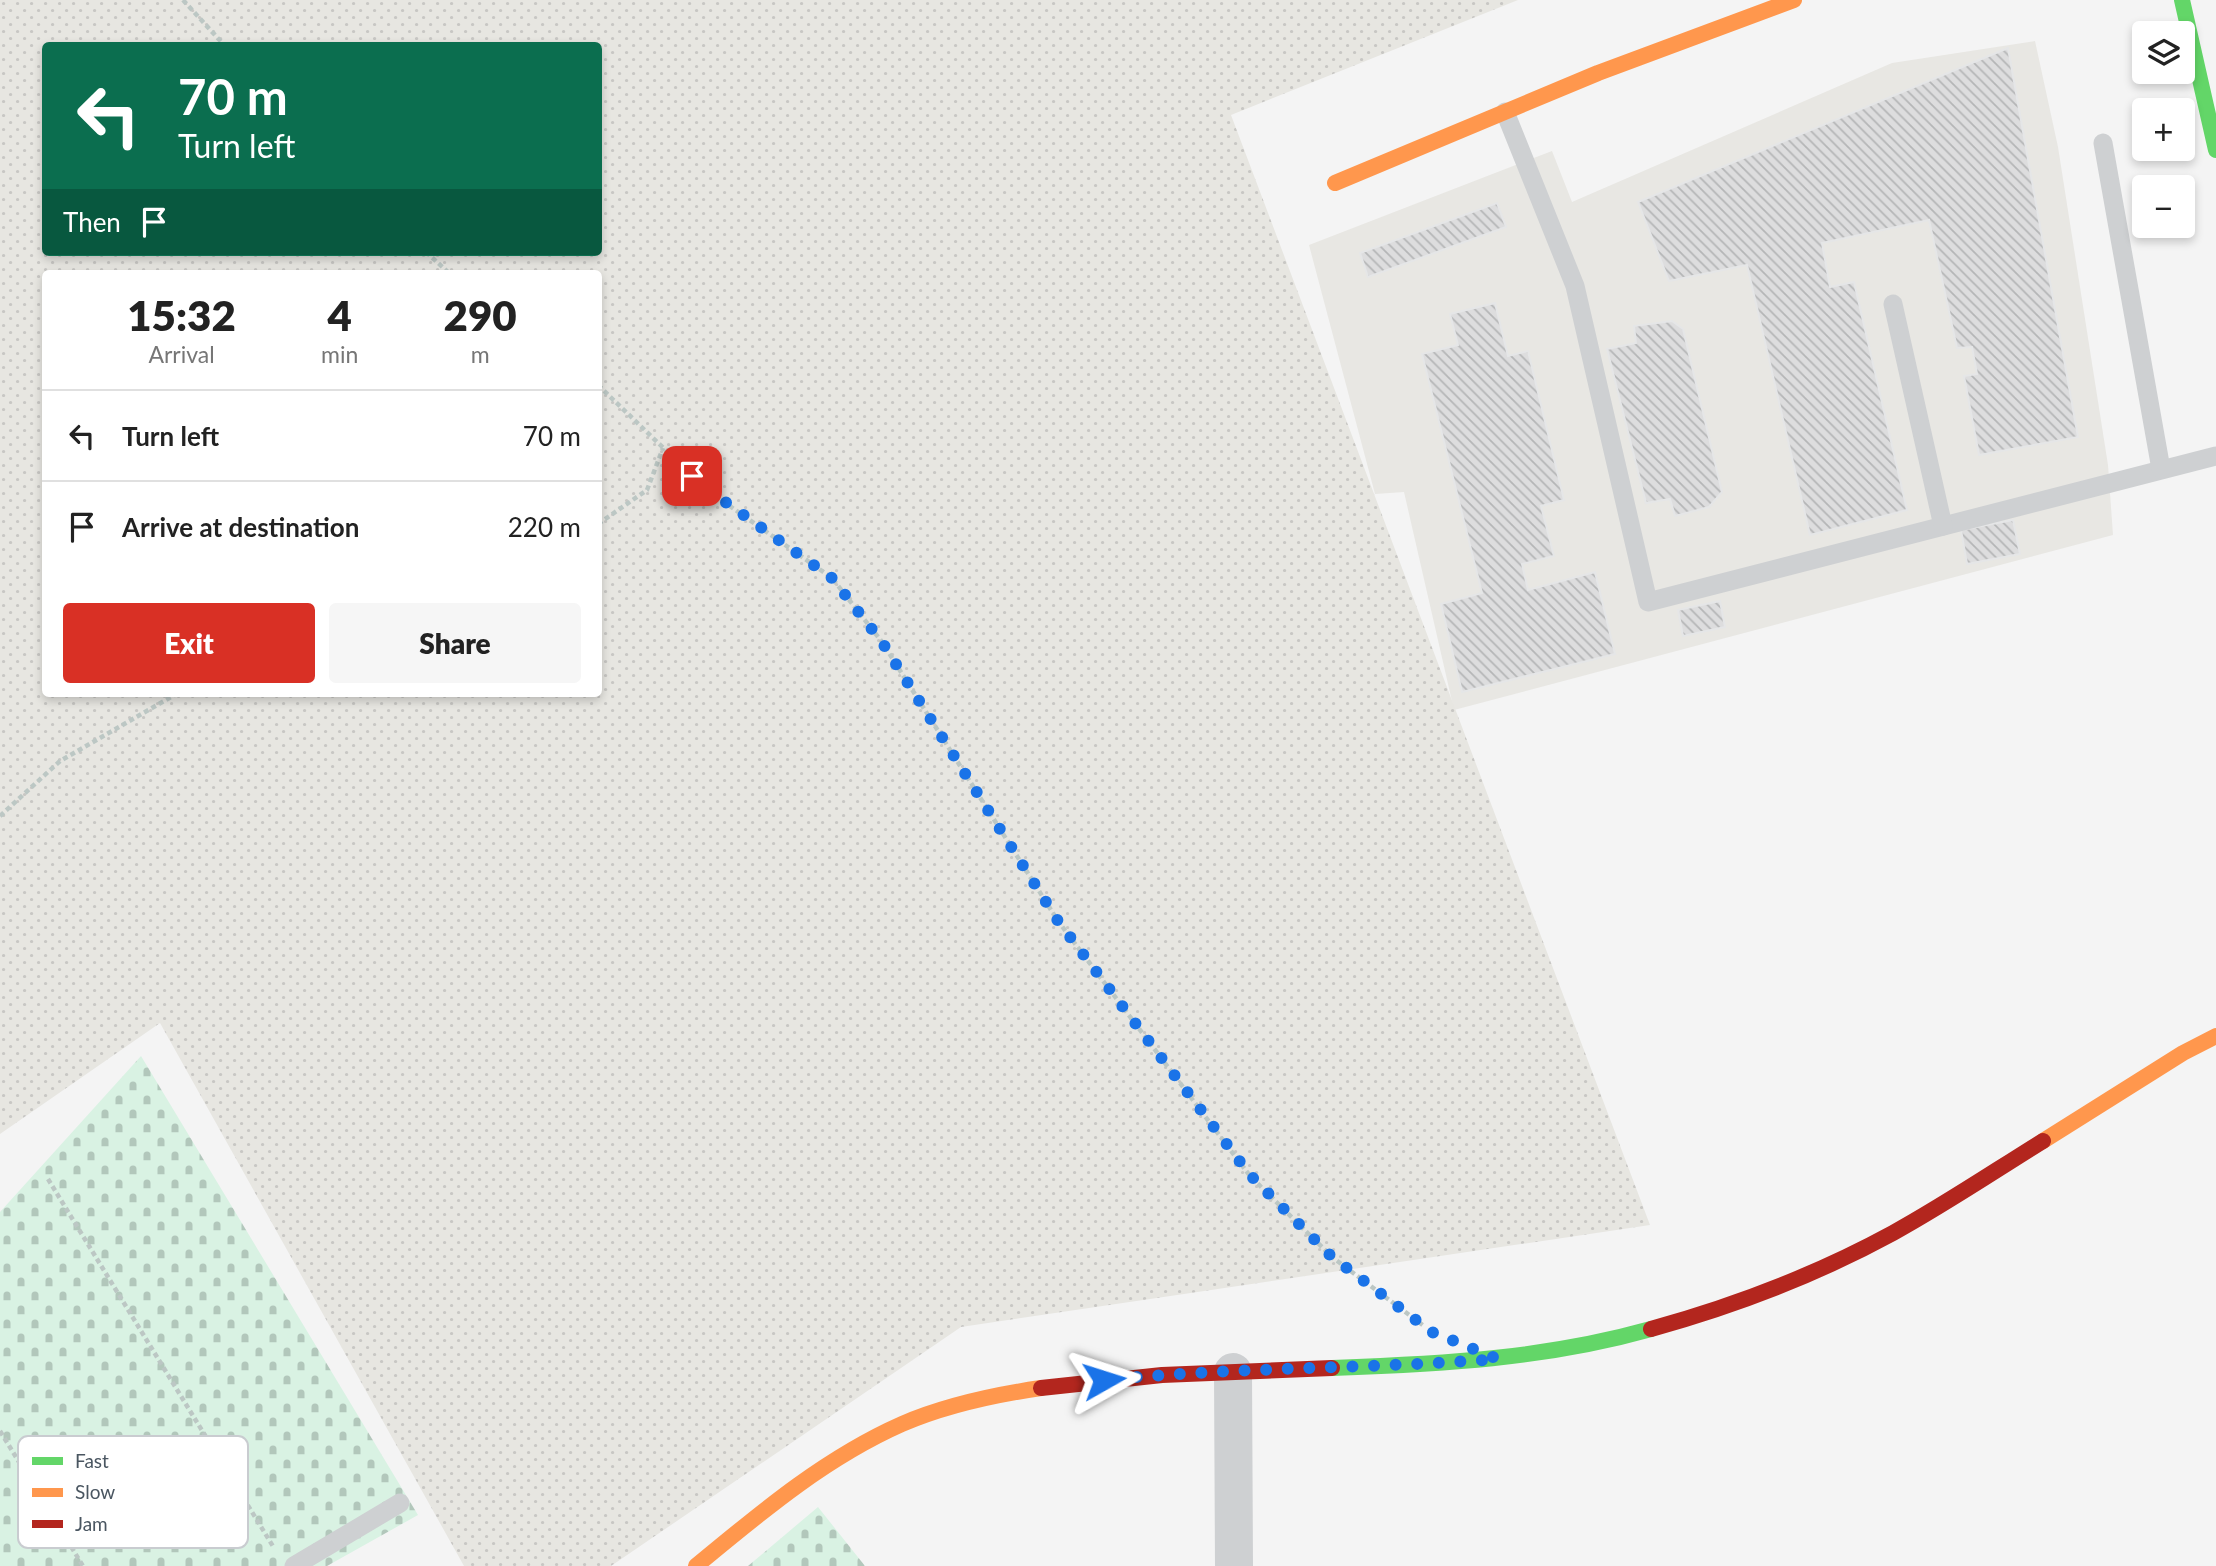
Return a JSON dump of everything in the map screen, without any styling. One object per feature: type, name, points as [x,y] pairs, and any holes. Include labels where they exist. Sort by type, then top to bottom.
[{"type":"street","points":[[1335,183],[1665,47],[1794,0]]},
{"type":"street","points":[[2182,0],[2216,150]]},
{"type":"street","points":[[696,1566],[786,1492],[848,1452],[905,1423],[1008,1392],[1152,1375],[1436,1364],[1536,1354],[1626,1336],[1752,1298],[1874,1244],[2182,1053],[2216,1036]]},
{"type":"street","points":[[1233,1372],[1234,1566]]},
{"type":"lane","points":[[1505,112],[1575,286],[1648,602],[2216,456]]},
{"type":"lane","points":[[2103,143],[2161,469]]},
{"type":"lane","points":[[1893,304],[1943,526]]},
{"type":"lane","points":[[294,1566],[400,1503]]},
{"type":"path","points":[[183,0],[221,42]]},
{"type":"path","points":[[430,256],[446,270]]},
{"type":"path","points":[[602,389],[707,489],[832,578],[882,642],[1058,921],[1250,1175],[1332,1257],[1432,1332]]},
{"type":"path","points":[[602,521],[647,490],[663,448]]},
{"type":"path","points":[[0,816],[60,761],[171,697]]},
{"type":"path","points":[[48,1179],[206,1436]]},
{"type":"path","points":[[0,1431],[18,1460]]},
{"type":"path","points":[[248,1505],[278,1554]]},
{"type":"path","points":[[72,1548],[83,1566]]},
{"type":"shaded area","points":[[2035,41],[2058,147],[2108,465],[2113,535],[1454,710],[1404,492],[1375,494],[1309,245],[1552,151],[1572,202],[1892,63]]},
{"type":"sand","points":[[0,0],[1518,0],[1231,115],[1650,1225],[961,1327],[611,1566],[464,1566],[160,1023],[0,1134]]},
{"type":"green space","points":[[141,1056],[418,1515],[327,1566],[0,1566],[0,1212]]},
{"type":"green space","points":[[818,1507],[865,1566],[748,1566]]},
{"type":"building","points":[[2008,48],[2078,437],[1979,455],[1964,376],[1977,374],[1972,347],[1957,348],[1929,220],[1822,243],[1830,287],[1854,282],[1907,510],[1810,535],[1747,265],[1669,281],[1638,202]]},
{"type":"building","points":[[1497,203],[1506,227],[1368,277],[1360,253]]},
{"type":"building","points":[[1495,303],[1508,356],[1528,351],[1564,500],[1541,506],[1554,556],[1522,564],[1528,590],[1595,572],[1615,654],[1462,692],[1441,604],[1482,593],[1422,354],[1458,345],[1450,314]]},
{"type":"building","points":[[1672,321],[1683,329],[1722,492],[1709,507],[1675,516],[1670,499],[1646,503],[1607,349],[1636,343],[1634,326]]},
{"type":"building","points":[[2013,520],[2020,554],[1967,564],[1961,530]]},
{"type":"building","points":[[1720,601],[1725,627],[1683,636],[1678,610]]},
{"type":"traffic: fast","points":[[2182,0],[2216,150]]},
{"type":"traffic: fast","points":[[1332,1368],[1492,1358],[1571,1347],[1651,1329]]},
{"type":"traffic: slow","points":[[1335,183],[1598,73],[1794,0]]},
{"type":"traffic: slow","points":[[2043,1141],[2183,1053],[2216,1036]]},
{"type":"traffic: slow","points":[[696,1566],[794,1488],[846,1453],[874,1438],[919,1417],[953,1406],[1041,1388]]},
{"type":"traffic: jam","points":[[1651,1329],[1744,1300],[1864,1248],[1950,1200],[2043,1141]]},
{"type":"traffic: jam","points":[[1041,1388],[1162,1375],[1332,1368]]},
{"type":"route","points":[[692,476],[832,578],[882,642],[1058,921],[1250,1175],[1332,1257],[1432,1332],[1498,1359],[1436,1364],[1152,1375],[1104,1380]]}]
